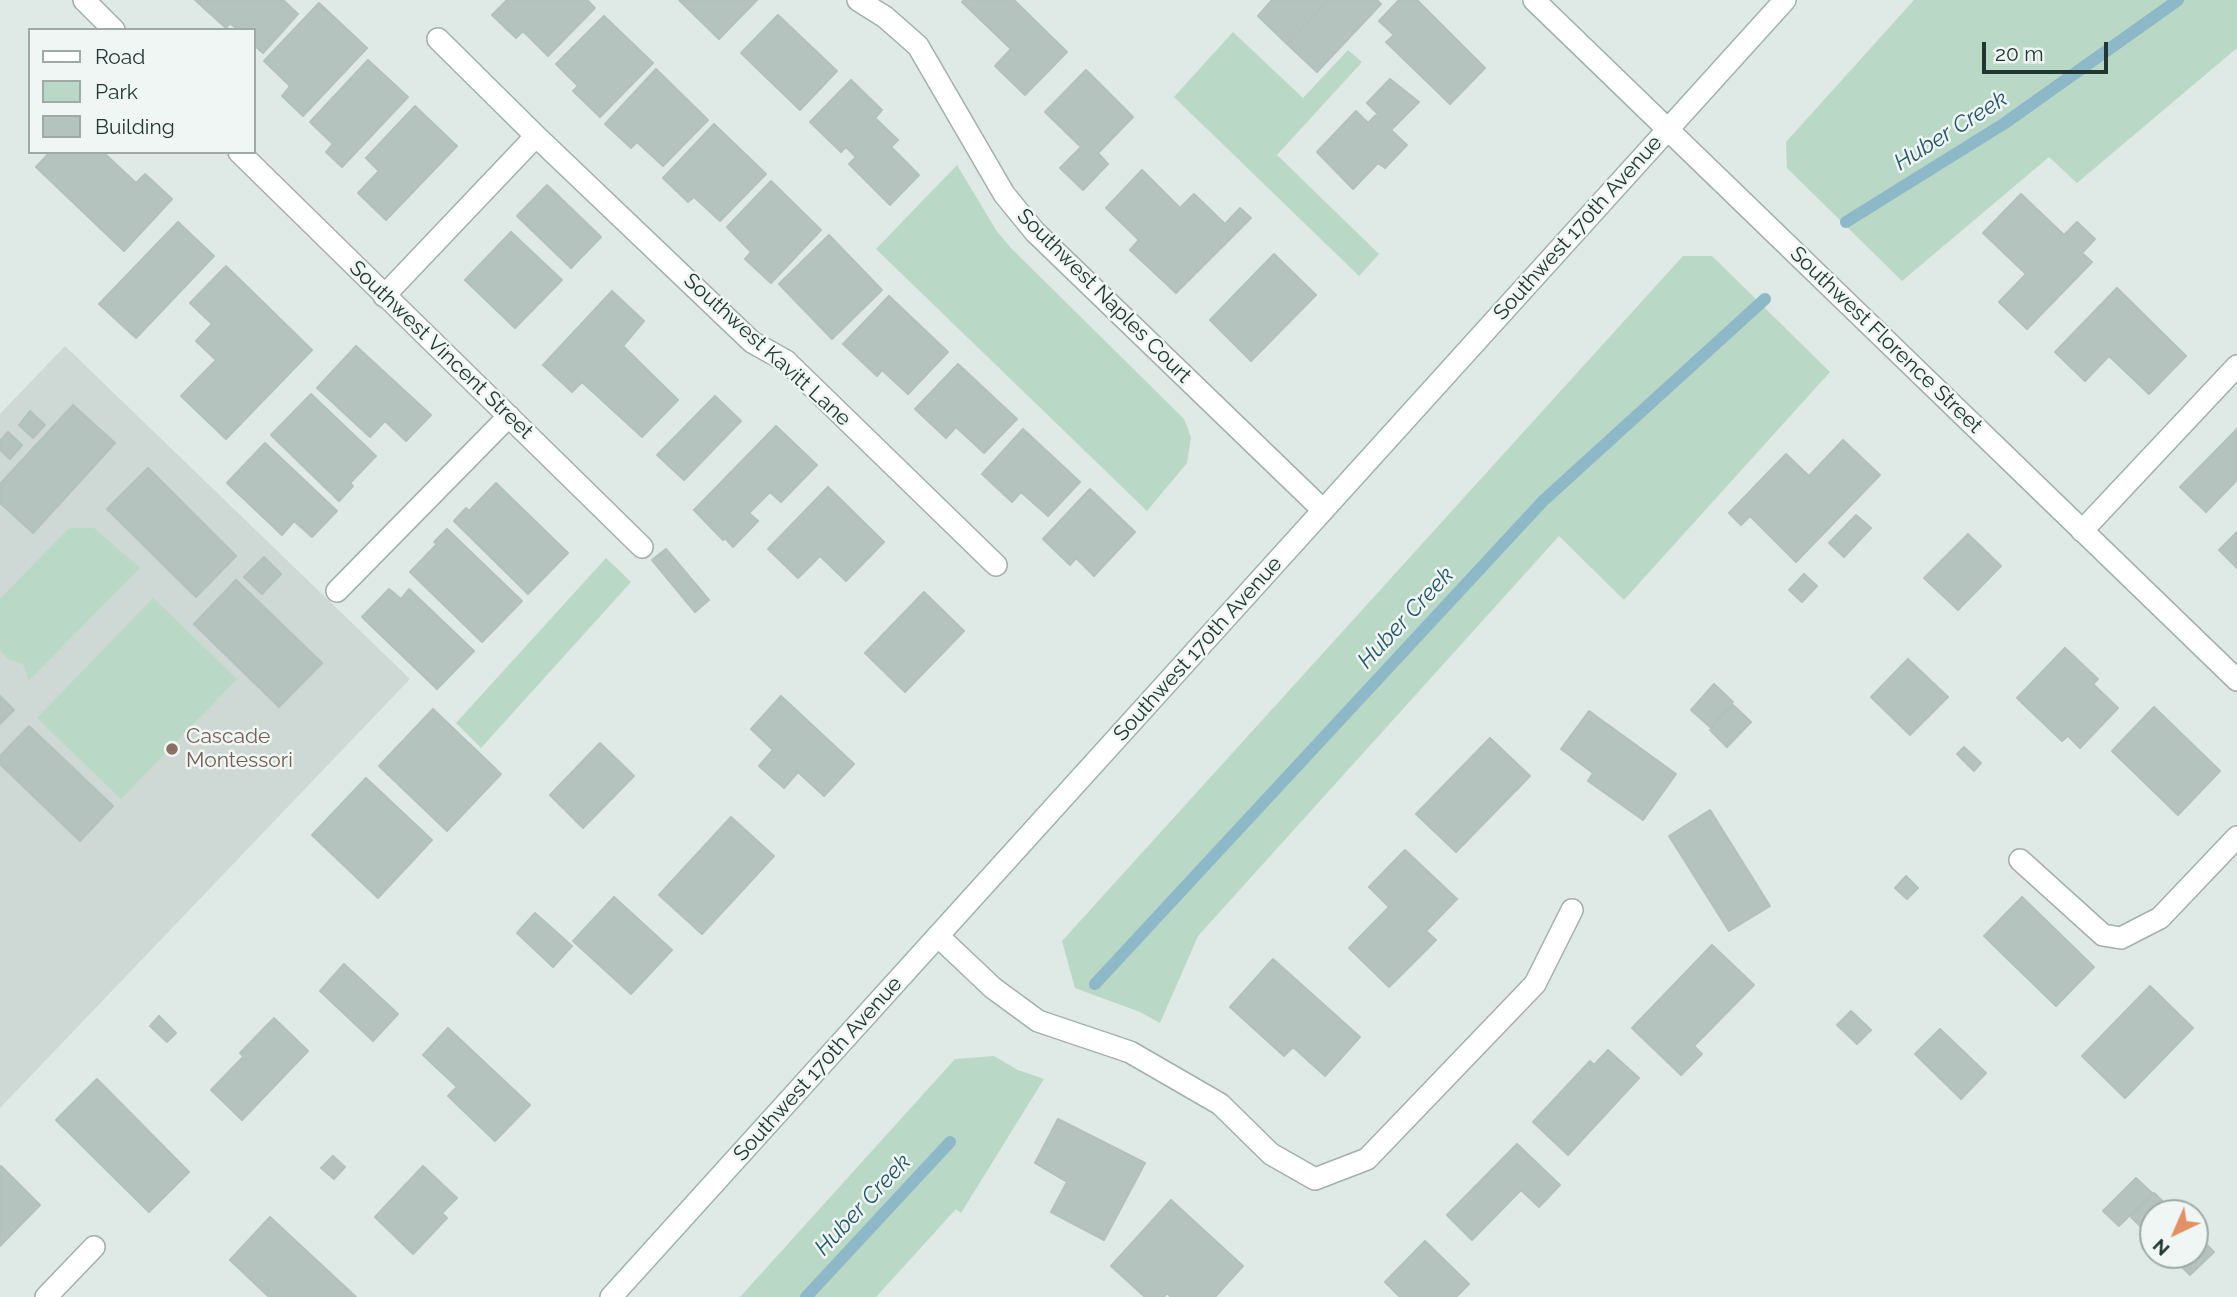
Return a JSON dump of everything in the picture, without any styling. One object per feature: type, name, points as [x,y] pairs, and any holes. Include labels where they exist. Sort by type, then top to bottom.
[{"type":"street","points":[[84,0],[112,28]]},
{"type":"street","name":"Southwest Naples Court","points":[[858,0],[885,16],[918,46],[1004,194],[1035,232],[1323,510]]},
{"type":"street","name":"Southwest Florence Street","points":[[1534,0],[2237,680]]},
{"type":"street","name":"Southwest 170th Avenue","points":[[611,1297],[1785,0]]},
{"type":"street","name":"Southwest Kavitt Lane","points":[[438,39],[752,342],[786,361],[996,565]]},
{"type":"street","points":[[384,296],[536,136]]},
{"type":"street","name":"Southwest Vincent Street","points":[[241,154],[642,547]]},
{"type":"street","points":[[2082,530],[2237,366]]},
{"type":"street","points":[[337,591],[509,416]]},
{"type":"street","points":[[2020,860],[2102,935],[2121,938],[2160,918],[2237,837]]},
{"type":"street","points":[[938,936],[993,988],[1038,1021],[1130,1052],[1220,1104],[1270,1154],[1315,1179],[1367,1158],[1535,984],[1572,910]]},
{"type":"street","points":[[46,1297],[94,1247]]},
{"type":"shaded area","name":"Cascade Montessori","points":[[65,346],[410,679],[0,1108],[0,414]]},
{"type":"green space","points":[[1914,0],[2237,0],[2237,48],[2077,183],[2049,157],[1902,281],[1787,168],[1786,142]]},
{"type":"green space","points":[[1233,32],[1303,98],[1348,50],[1362,62],[1277,155],[1379,254],[1359,276],[1174,97]]},
{"type":"green space","points":[[957,165],[996,230],[1011,248],[1184,419],[1191,437],[1187,463],[1147,511],[876,249]]},
{"type":"green space","points":[[1683,256],[1712,256],[1830,372],[1624,600],[1559,536],[1198,936],[1160,1023],[1140,1012],[1075,988],[1062,941]]},
{"type":"green space","points":[[69,528],[94,528],[140,568],[29,680],[23,664],[10,660],[0,651],[0,599]]},
{"type":"green space","points":[[606,558],[631,582],[481,748],[456,723]]},
{"type":"green space","points":[[153,598],[237,679],[121,799],[37,718]]},
{"type":"green space","points":[[994,1056],[1018,1070],[1044,1079],[961,1213],[956,1209],[876,1297],[740,1297],[955,1059]]},
{"type":"building","points":[[195,0],[283,0],[298,14],[263,53],[256,47],[256,28],[236,28],[230,23],[226,28]]},
{"type":"building","points":[[507,0],[587,0],[595,8],[548,56],[523,31],[516,38],[492,15]]},
{"type":"building","points":[[679,0],[757,0],[719,39]]},
{"type":"building","points":[[1014,0],[1067,52],[1025,95],[995,66],[1011,49],[962,2]]},
{"type":"building","points":[[1272,0],[1329,0],[1287,44],[1258,16]]},
{"type":"building","points":[[1329,0],[1377,0],[1381,4],[1317,72],[1287,44]]},
{"type":"building","points":[[1399,0],[1417,0],[1485,68],[1450,104],[1386,42],[1394,35],[1379,21]]},
{"type":"building","points":[[319,3],[367,48],[303,116],[282,96],[290,86],[264,61]]},
{"type":"building","points":[[778,15],[837,71],[800,110],[741,53]]},
{"type":"building","points":[[604,16],[653,63],[600,117],[573,91],[578,86],[556,64]]},
{"type":"building","points":[[368,60],[408,97],[342,167],[326,152],[333,144],[310,122]]},
{"type":"building","points":[[656,69],[708,120],[663,166],[637,142],[631,148],[605,124]]},
{"type":"building","points":[[1086,70],[1133,117],[1098,153],[1108,164],[1083,190],[1060,168],[1081,147],[1045,112]]},
{"type":"building","points":[[1390,79],[1419,102],[1391,130],[1407,145],[1385,168],[1378,163],[1353,189],[1317,152],[1356,111],[1368,123],[1376,115],[1378,118],[1380,116],[1367,103]]},
{"type":"building","points":[[851,80],[882,110],[875,118],[898,140],[891,147],[919,175],[890,205],[849,164],[856,157],[846,147],[841,152],[810,122]]},
{"type":"building","points":[[415,106],[457,146],[386,220],[358,193],[379,171],[366,158]]},
{"type":"building","points":[[714,124],[766,174],[720,221],[694,197],[688,202],[663,178]]},
{"type":"building","points":[[48,154],[105,154],[136,183],[145,174],[172,199],[124,251],[36,167]]},
{"type":"building","points":[[1142,170],[1180,208],[1194,194],[1225,224],[1240,208],[1251,218],[1176,293],[1130,250],[1139,240],[1106,208]]},
{"type":"building","points":[[771,181],[821,230],[771,283],[745,259],[751,252],[727,227]]},
{"type":"building","points":[[547,185],[601,237],[571,268],[517,216]]},
{"type":"building","points":[[2021,194],[2064,235],[2077,222],[2095,239],[2082,253],[2092,262],[2027,329],[1999,302],[2026,274],[1983,233]]},
{"type":"building","points":[[178,222],[214,256],[136,338],[99,304]]},
{"type":"building","points":[[511,232],[562,280],[515,328],[465,280]]},
{"type":"building","points":[[829,235],[882,290],[832,339],[779,284]]},
{"type":"building","points":[[1274,254],[1316,295],[1251,361],[1210,320]]},
{"type":"building","points":[[226,266],[312,350],[226,439],[181,396],[216,360],[196,341],[212,324],[190,303]]},
{"type":"building","points":[[2117,288],[2186,356],[2149,394],[2109,356],[2085,381],[2055,352]]},
{"type":"building","points":[[612,291],[644,321],[623,346],[678,400],[642,437],[582,382],[572,392],[543,365]]},
{"type":"building","points":[[889,296],[948,352],[908,394],[882,370],[877,376],[843,344]]},
{"type":"building","points":[[356,346],[431,415],[406,441],[385,421],[370,437],[317,388]]},
{"type":"building","points":[[958,364],[1017,419],[984,453],[956,427],[946,438],[915,409]]},
{"type":"building","points":[[311,394],[376,456],[350,483],[353,486],[339,501],[271,435]]},
{"type":"building","points":[[715,396],[741,421],[684,480],[657,455]]},
{"type":"building","points":[[73,405],[115,443],[33,533],[0,503],[0,484]]},
{"type":"building","points":[[30,411],[45,425],[33,438],[19,425]]},
{"type":"building","points":[[776,426],[817,465],[781,502],[770,492],[749,513],[758,521],[733,547],[694,510]]},
{"type":"building","points":[[1023,429],[1080,482],[1048,516],[1021,492],[1012,502],[982,474]]},
{"type":"building","points":[[2237,429],[2237,480],[2206,512],[2180,487]]},
{"type":"building","points":[[8,432],[22,445],[10,459],[0,450],[0,441]]},
{"type":"building","points":[[1843,440],[1880,475],[1796,562],[1750,516],[1741,525],[1729,513],[1786,454],[1809,476]]},
{"type":"building","points":[[265,443],[337,511],[312,537],[294,521],[282,535],[227,483]]},
{"type":"building","points":[[148,468],[236,556],[196,597],[107,509]]},
{"type":"building","points":[[496,483],[568,553],[528,594],[454,521],[466,508],[469,511]]},
{"type":"building","points":[[828,487],[884,542],[846,581],[820,556],[798,578],[768,549]]},
{"type":"building","points":[[1090,489],[1135,532],[1094,576],[1076,558],[1070,565],[1043,539]]},
{"type":"building","points":[[1856,515],[1871,528],[1844,557],[1829,543]]},
{"type":"building","points":[[447,529],[522,601],[482,642],[410,572],[437,544],[434,542]]},
{"type":"building","points":[[2237,532],[2237,568],[2219,550]]},
{"type":"building","points":[[1968,534],[2001,566],[1958,610],[1924,578]]},
{"type":"building","points":[[666,549],[709,600],[695,612],[652,560]]},
{"type":"building","points":[[264,557],[281,574],[262,594],[244,577]]},
{"type":"building","points":[[1804,574],[1817,586],[1802,602],[1789,590]]},
{"type":"building","points":[[236,580],[322,663],[279,707],[194,624]]},
{"type":"building","points":[[389,589],[401,599],[409,589],[474,651],[437,689],[362,617]]},
{"type":"building","points":[[924,592],[964,631],[905,692],[865,653]]},
{"type":"building","points":[[2065,648],[2098,679],[2093,684],[2118,708],[2080,748],[2068,736],[2062,741],[2017,698]]},
{"type":"building","points":[[1908,659],[1948,697],[1910,735],[1871,697]]},
{"type":"building","points":[[1714,684],[1733,702],[1710,727],[1691,710]]},
{"type":"building","points":[[0,696],[14,710],[0,724]]},
{"type":"building","points":[[781,696],[854,764],[824,796],[798,772],[784,788],[759,766],[773,750],[751,729]]},
{"type":"building","points":[[1733,705],[1751,722],[1727,747],[1710,730]]},
{"type":"building","points":[[2154,707],[2220,771],[2178,815],[2112,751]]},
{"type":"building","points":[[433,709],[501,774],[447,831],[379,766]]},
{"type":"building","points":[[1589,711],[1676,774],[1643,820],[1588,781],[1593,773],[1561,749]]},
{"type":"building","points":[[29,726],[113,806],[80,841],[0,764],[0,756]]},
{"type":"building","points":[[1490,738],[1530,776],[1456,852],[1416,814]]},
{"type":"building","points":[[600,743],[634,776],[583,828],[550,795]]},
{"type":"building","points":[[1964,747],[1981,763],[1974,771],[1957,754]]},
{"type":"building","points":[[366,778],[432,840],[378,898],[312,835]]},
{"type":"building","points":[[1710,810],[1770,906],[1729,931],[1669,836]]},
{"type":"building","points":[[731,817],[774,856],[702,934],[659,895]]},
{"type":"building","points":[[1405,850],[1457,899],[1426,931],[1436,940],[1389,987],[1349,948],[1389,907],[1369,887]]},
{"type":"building","points":[[1906,876],[1918,888],[1907,899],[1895,888]]},
{"type":"building","points":[[614,897],[672,950],[631,994],[573,941]]},
{"type":"building","points":[[2022,897],[2094,967],[2056,1006],[1984,936]]},
{"type":"building","points":[[535,913],[572,946],[553,967],[517,933]]},
{"type":"building","points":[[1712,945],[1754,985],[1694,1046],[1702,1054],[1681,1075],[1632,1028]]},
{"type":"building","points":[[1273,959],[1360,1037],[1325,1076],[1293,1047],[1284,1056],[1230,1007]]},
{"type":"building","points":[[344,964],[398,1014],[373,1041],[320,991]]},
{"type":"building","points":[[2150,986],[2193,1028],[2125,1098],[2082,1056]]},
{"type":"building","points":[[1851,1011],[1871,1030],[1857,1044],[1837,1025]]},
{"type":"building","points":[[159,1016],[176,1033],[167,1042],[150,1026]]},
{"type":"building","points":[[274,1018],[308,1051],[242,1120],[211,1090],[243,1057],[246,1059],[240,1053]]},
{"type":"building","points":[[448,1028],[530,1105],[495,1141],[448,1096],[457,1087],[423,1055]]},
{"type":"building","points":[[1940,1029],[1986,1073],[1961,1099],[1915,1054]]},
{"type":"building","points":[[1608,1050],[1639,1078],[1568,1155],[1533,1122],[1590,1061],[1594,1065]]},
{"type":"building","points":[[97,1079],[189,1172],[149,1212],[56,1120]]},
{"type":"building","points":[[1058,1119],[1145,1163],[1104,1240],[1051,1212],[1067,1182],[1035,1163]]},
{"type":"building","points":[[1517,1144],[1560,1185],[1539,1207],[1521,1190],[1472,1240],[1447,1215]]},
{"type":"building","points":[[333,1156],[345,1167],[334,1179],[321,1168]]},
{"type":"building","points":[[1,1166],[40,1205],[0,1246],[0,1168]]},
{"type":"building","points":[[423,1166],[457,1198],[442,1213],[447,1218],[413,1254],[375,1217]]},
{"type":"building","points":[[2136,1178],[2152,1193],[2146,1199],[2139,1199],[2139,1206],[2119,1226],[2103,1211]]},
{"type":"building","points":[[2154,1193],[2160,1199],[2148,1199]]},
{"type":"building","points":[[1171,1200],[1243,1266],[1215,1297],[1171,1297],[1167,1293],[1164,1297],[1145,1297],[1111,1266]]},
{"type":"building","points":[[2139,1209],[2139,1225],[2131,1217]]},
{"type":"building","points":[[270,1217],[356,1297],[269,1297],[230,1260]]},
{"type":"building","points":[[1425,1241],[1469,1284],[1456,1297],[1400,1297],[1385,1282]]},
{"type":"building","points":[[2184,1269],[2196,1269],[2190,1275]]},
{"type":"waterway","name":"Huber Creek","points":[[1846,222],[2005,123],[2178,0]]},
{"type":"waterway","name":"Huber Creek","points":[[1095,984],[1543,501],[1765,299]]},
{"type":"waterway","name":"Huber Creek","points":[[806,1297],[950,1142]]},
{"type":"place","name":"Cascade Montessori","points":[[172,749]]}]
